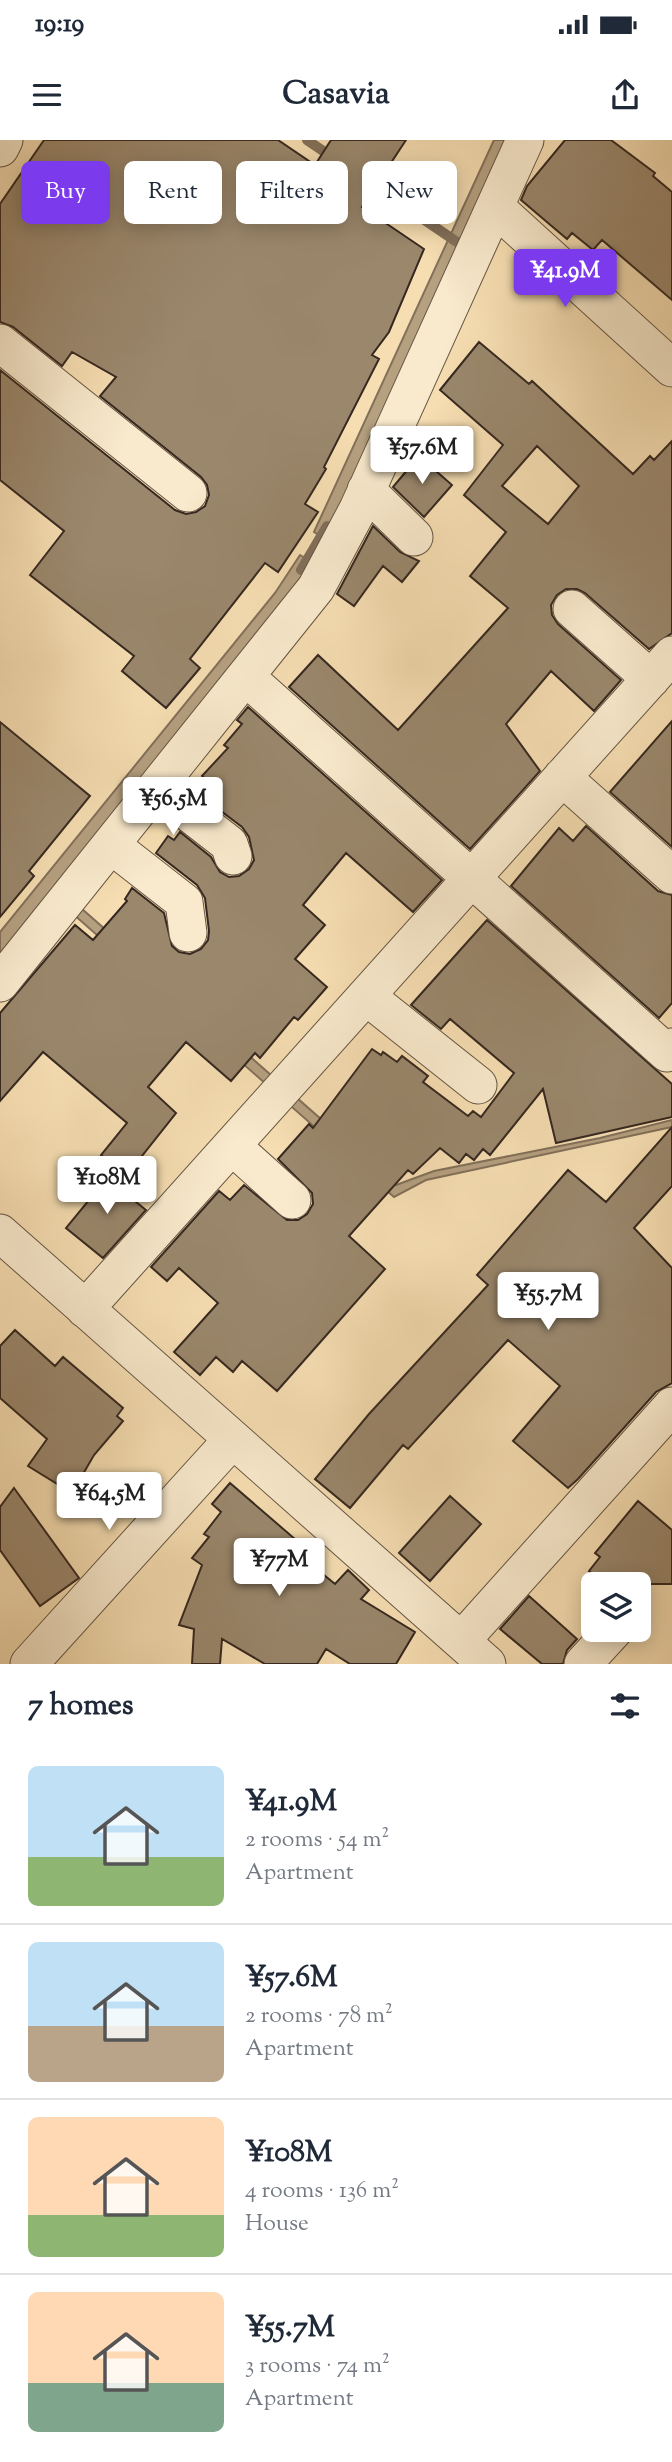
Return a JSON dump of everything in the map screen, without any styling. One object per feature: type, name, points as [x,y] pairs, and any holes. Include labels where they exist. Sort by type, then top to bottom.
[{"type":"street","points":[[0,148],[4,140]]},
{"type":"street","points":[[0,983],[316,588],[366,490],[525,140]]},
{"type":"street","points":[[496,208],[672,368]]},
{"type":"street","points":[[0,343],[188,493]]},
{"type":"street","points":[[366,490],[414,537]]},
{"type":"street","points":[[85,1310],[661,667],[572,609]]},
{"type":"street","points":[[246,677],[667,1053],[672,1047]]},
{"type":"street","points":[[562,777],[672,875]]},
{"type":"street","points":[[157,788],[229,844],[233,856]]},
{"type":"street","points":[[111,845],[184,902],[188,933]]},
{"type":"street","points":[[366,996],[478,1085]]},
{"type":"street","points":[[232,1146],[292,1200]]},
{"type":"street","points":[[0,1233],[474,1652],[672,1406]]},
{"type":"street","points":[[47,1657],[232,1440]]},
{"type":"street","points":[[583,1664],[603,1642]]},
{"type":"shaded area","points":[[494,140],[514,140],[329,542],[314,532]]},
{"type":"shaded area","points":[[300,555],[316,564],[73,901],[396,1185],[434,1171],[600,1138],[672,1120],[672,1127],[426,1180],[394,1197],[72,913],[0,961],[0,932],[275,593]]},
{"type":"building","points":[[44,140],[278,140],[309,161],[236,161],[236,224],[348,224],[348,161],[318,161],[331,140],[406,140],[392,161],[362,161],[362,224],[387,224],[424,249],[389,332],[372,355],[379,359],[324,467],[326,469],[305,504],[318,512],[278,572],[265,563],[190,659],[200,668],[166,708],[122,671],[134,656],[30,575],[64,531],[0,480],[0,370],[175,510],[186,514],[196,512],[205,506],[209,495],[207,485],[201,477],[100,396],[116,377],[72,352],[62,366],[13,327],[0,322],[0,204],[21,173],[21,224],[110,224],[110,161],[30,161]]},
{"type":"building","points":[[565,140],[611,140],[655,173],[653,176],[672,192],[672,300],[602,240],[593,250],[572,233],[567,239],[521,200],[527,186]]},
{"type":"building","points":[[479,342],[529,384],[532,381],[633,474],[650,456],[654,460],[672,441],[672,633],[649,649],[585,593],[577,589],[566,589],[557,595],[551,605],[552,615],[558,624],[621,680],[594,711],[551,671],[506,724],[540,771],[470,849],[289,687],[318,655],[398,730],[508,608],[470,576],[506,532],[464,495],[503,445],[440,390]],"holes":[[[537,446],[579,486],[548,524],[502,486]]]},
{"type":"building","points":[[419,456],[452,485],[424,517],[393,487]]},
{"type":"building","points":[[373,526],[400,552],[419,561],[402,582],[383,566],[354,606],[337,594]]},
{"type":"building","points":[[248,707],[442,880],[413,912],[346,853],[303,905],[325,925],[295,959],[327,987],[298,1020],[294,1017],[260,1058],[255,1053],[231,1081],[186,1042],[148,1087],[176,1113],[126,1176],[101,1155],[127,1123],[43,1052],[0,1101],[0,1013],[75,925],[93,940],[127,901],[125,899],[132,888],[164,913],[172,946],[179,952],[190,954],[201,949],[208,940],[209,931],[205,898],[197,885],[156,853],[168,836],[174,840],[180,832],[211,857],[220,872],[229,877],[239,876],[249,869],[254,860],[249,837],[242,827],[200,795],[210,783],[202,776],[228,748],[224,745],[242,724],[237,720]]},
{"type":"building","points":[[672,721],[672,847],[610,792]]},
{"type":"building","points":[[0,722],[90,796],[29,871],[34,876],[0,917]]},
{"type":"building","points":[[586,826],[658,891],[672,895],[672,1003],[659,1018],[511,886],[559,828],[573,841]]},
{"type":"building","points":[[487,920],[672,1084],[672,1117],[556,1143],[543,1089],[490,1155],[483,1149],[474,1160],[466,1154],[459,1163],[440,1148],[413,1174],[408,1170],[349,1236],[385,1269],[277,1391],[242,1361],[233,1372],[216,1357],[200,1375],[174,1352],[218,1303],[179,1268],[167,1281],[151,1267],[219,1191],[230,1200],[244,1185],[287,1220],[298,1220],[307,1214],[313,1204],[312,1193],[278,1159],[309,1124],[313,1128],[372,1049],[381,1055],[383,1052],[397,1062],[402,1056],[428,1076],[423,1082],[468,1116],[473,1111],[481,1117],[514,1073],[450,1019],[441,1029],[411,1005]]},
{"type":"building","points":[[672,1127],[672,1186],[634,1228],[672,1268],[672,1383],[656,1392],[578,1479],[568,1488],[513,1441],[560,1386],[508,1340],[408,1449],[403,1445],[350,1508],[315,1479],[369,1414],[488,1285],[477,1275],[568,1170],[606,1202]]},
{"type":"building","points":[[112,1172],[135,1192],[130,1197],[146,1210],[103,1258],[66,1228]]},
{"type":"building","points":[[15,1330],[55,1366],[63,1357],[123,1408],[117,1416],[123,1421],[94,1455],[72,1493],[28,1466],[47,1439],[0,1398],[0,1346]]},
{"type":"building","points":[[230,1483],[303,1546],[297,1553],[335,1584],[348,1570],[369,1590],[361,1599],[415,1632],[396,1664],[350,1664],[326,1649],[317,1664],[265,1664],[222,1639],[220,1664],[192,1664],[194,1629],[179,1625],[202,1565],[192,1558],[209,1537],[204,1534],[221,1512],[212,1504]]},
{"type":"building","points":[[14,1488],[79,1578],[40,1606],[0,1550],[0,1507]]},
{"type":"building","points":[[450,1496],[481,1524],[430,1581],[399,1553]]},
{"type":"building","points":[[638,1501],[672,1530],[672,1584],[651,1584],[651,1572],[590,1572],[600,1557],[595,1553]]},
{"type":"building","points":[[529,1596],[577,1639],[567,1650],[563,1664],[542,1664],[500,1629]]},
{"type":"waterway","points":[[307,140],[335,159]]},
{"type":"waterway","points":[[430,224],[457,242]]},
{"type":"waterway","points":[[301,570],[327,526]]}]
